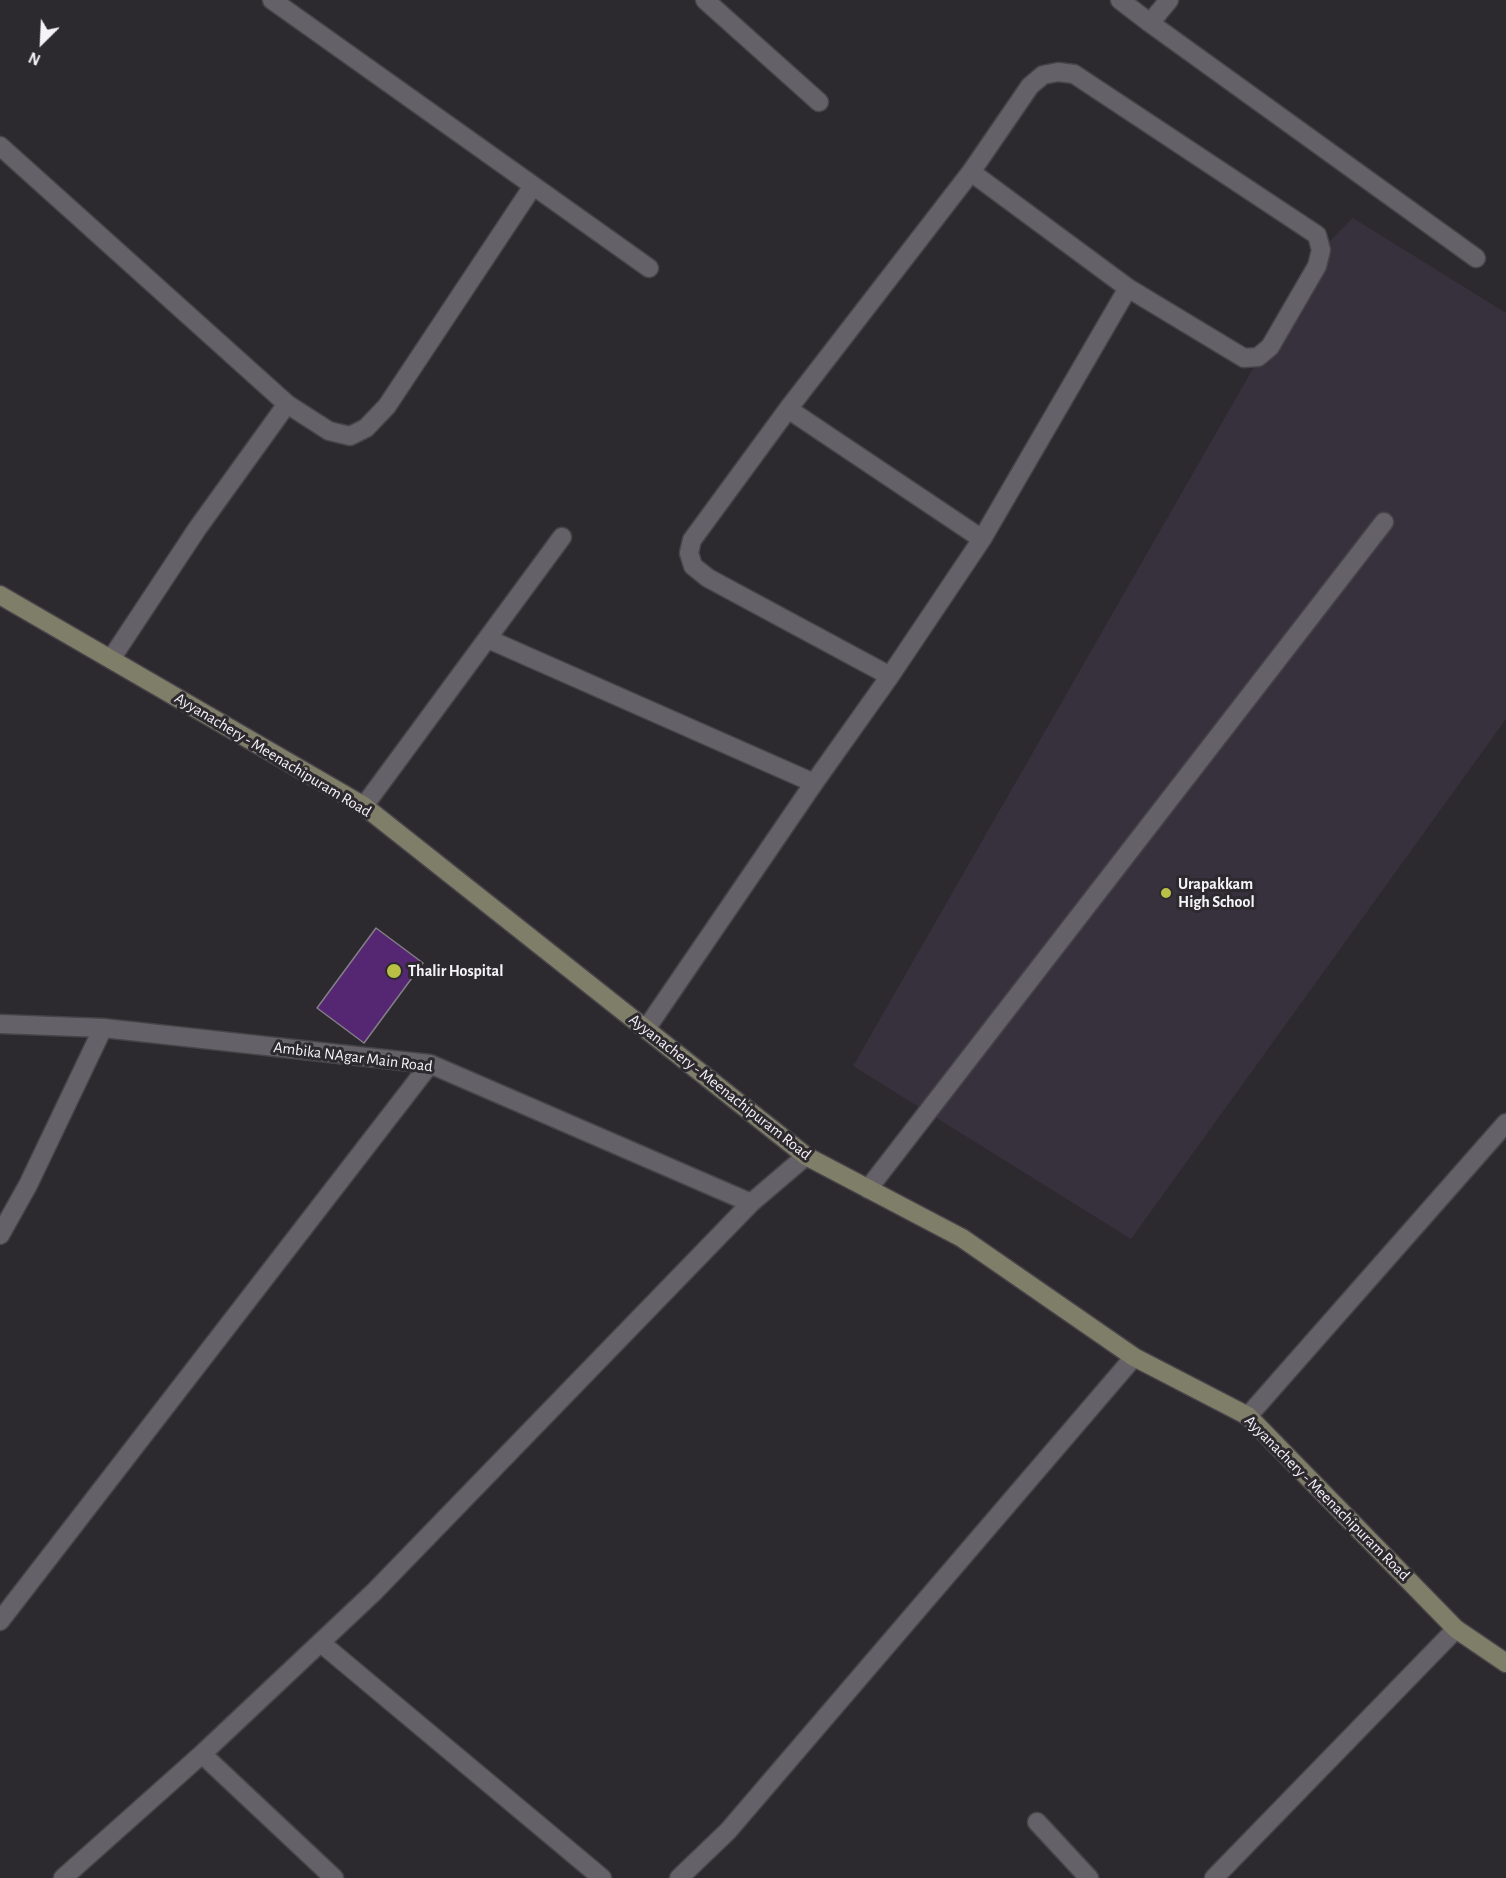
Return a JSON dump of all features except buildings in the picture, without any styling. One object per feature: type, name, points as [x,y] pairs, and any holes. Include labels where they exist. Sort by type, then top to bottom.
[{"type":"street","points":[[272,0],[649,268]]},
{"type":"street","points":[[705,0],[819,102]]},
{"type":"street","points":[[1120,0],[1476,258]]},
{"type":"street","points":[[1150,23],[1169,0]]},
{"type":"street","points":[[890,676],[708,578],[693,566],[688,553],[692,540],[788,409],[970,172],[1030,86],[1043,75],[1058,72],[1074,74],[1317,235],[1321,250],[1317,266],[1270,347],[1258,357],[1244,358],[1128,288],[970,172]]},
{"type":"street","points":[[0,146],[287,404],[329,431],[350,436],[366,428],[387,406],[533,186]]},
{"type":"street","points":[[646,1029],[982,539],[1128,288]]},
{"type":"street","points":[[111,659],[197,529],[287,404]]},
{"type":"street","points":[[788,409],[982,539]]},
{"type":"street","points":[[868,1189],[1384,522]]},
{"type":"street","points":[[364,806],[562,537]]},
{"type":"street","name":"Ayyanachery - Meenachipuram Road","points":[[0,595],[364,806],[806,1156],[962,1238],[1134,1357],[1248,1416],[1456,1629],[1506,1663]]},
{"type":"street","points":[[488,639],[814,783]]},
{"type":"street","name":"Ambika NAgar Main Road","points":[[0,1024],[103,1028],[430,1064],[751,1203]]},
{"type":"street","points":[[0,1235],[28,1185],[103,1028]]},
{"type":"street","points":[[0,1621],[430,1064]]},
{"type":"street","points":[[1248,1416],[1506,1123]]},
{"type":"street","points":[[63,1878],[202,1754],[383,1583],[751,1203],[806,1156]]},
{"type":"street","points":[[679,1878],[728,1832],[1134,1357]]},
{"type":"street","points":[[1214,1878],[1456,1629]]},
{"type":"street","points":[[321,1643],[602,1878]]},
{"type":"street","points":[[202,1754],[334,1878]]},
{"type":"street","points":[[1037,1822],[1089,1878]]},
{"type":"shaded area","name":"Urapakkam High School","points":[[1353,218],[1506,313],[1506,719],[1131,1239],[853,1066],[1321,250]]},
{"type":"place","name":"Urapakkam High School","points":[[1166,893]]},
{"type":"place","name":"Thalir Hospital","points":[[394,971]]}]
